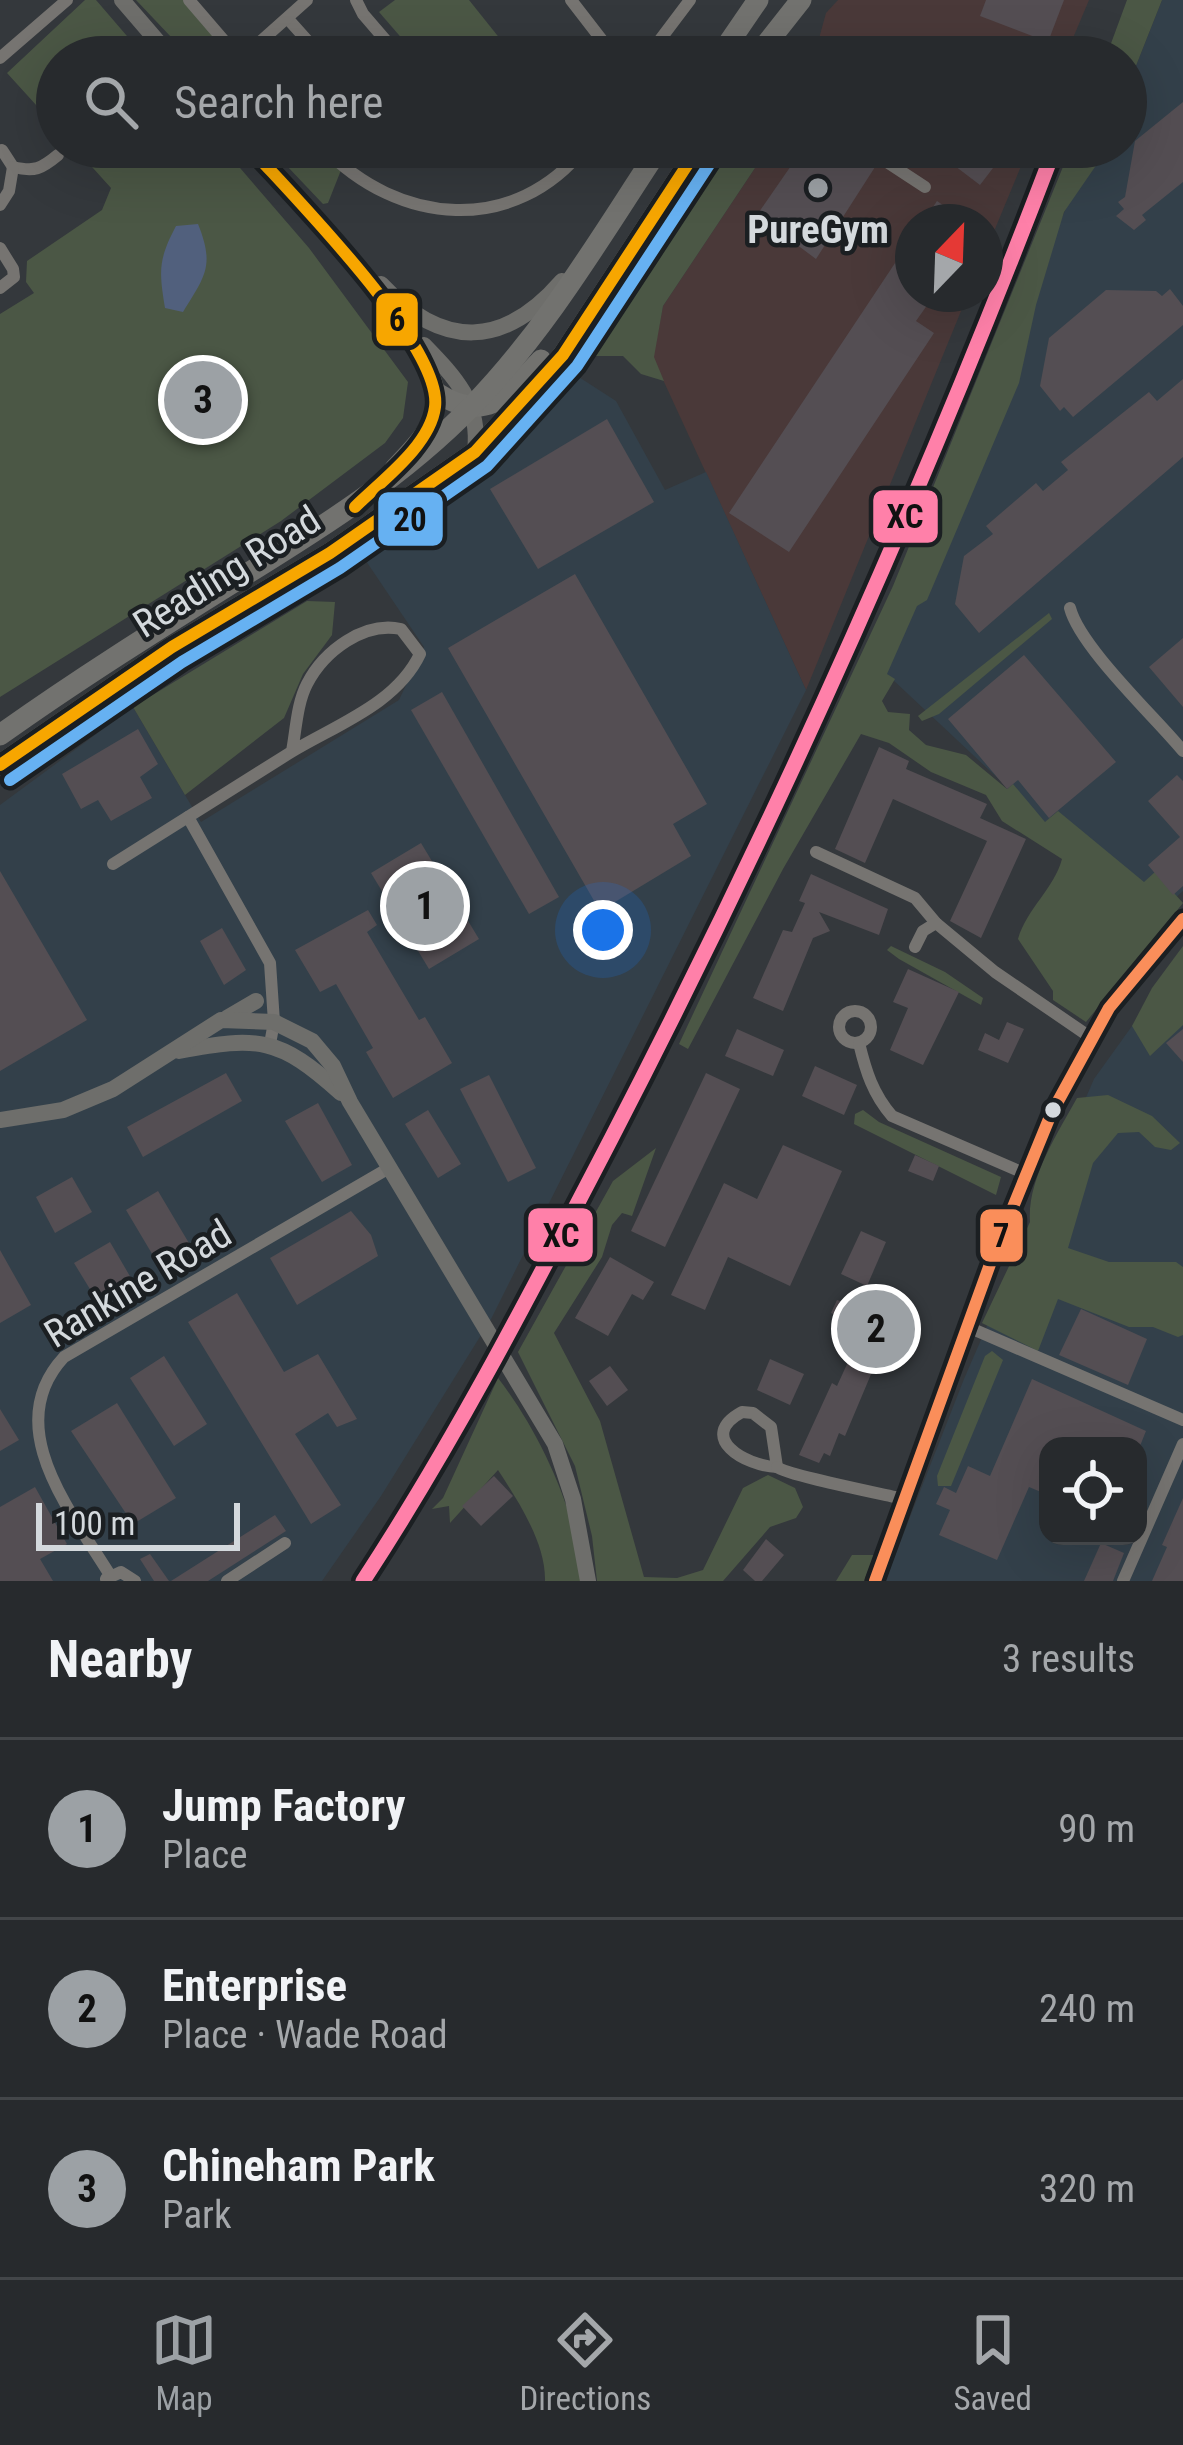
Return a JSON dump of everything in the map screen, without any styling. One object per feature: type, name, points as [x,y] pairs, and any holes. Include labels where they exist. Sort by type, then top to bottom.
[{"type":"highway","points":[[733,36],[758,0]]},
{"type":"highway","points":[[773,36],[801,0]]},
{"type":"highway","name":"Reading Road","points":[[0,735],[74,682],[355,507],[473,405],[544,321],[646,168]]},
{"type":"highway","name":"Reading Road","points":[[0,764],[172,647],[330,553],[475,452],[563,356],[686,168]]},
{"type":"highway","points":[[437,393],[458,405],[492,405],[525,377],[560,339],[659,195],[676,185]]},
{"type":"street","points":[[0,58],[67,0]]},
{"type":"street","points":[[122,0],[153,36]]},
{"type":"street","points":[[189,0],[221,36]]},
{"type":"street","points":[[356,0],[382,36]]},
{"type":"street","points":[[571,0],[599,36]]},
{"type":"street","points":[[663,36],[690,0]]},
{"type":"street","points":[[263,36],[295,7],[311,36]]},
{"type":"street","points":[[0,35],[12,46]]},
{"type":"street","points":[[0,205],[13,167],[2,150]]},
{"type":"street","points":[[13,167],[42,168]]},
{"type":"street","points":[[267,168],[412,336],[456,377],[473,405],[475,452]]},
{"type":"street","points":[[350,168],[370,184],[410,202],[463,212],[494,208],[535,190],[568,168]]},
{"type":"street","points":[[896,168],[925,187]]},
{"type":"street","points":[[0,248],[14,277],[0,288]]},
{"type":"street","points":[[339,250],[353,256],[415,314],[443,328],[482,334],[524,317],[592,251]]},
{"type":"street","points":[[355,507],[429,424],[437,393],[412,336]]},
{"type":"street","points":[[1070,608],[1092,646],[1183,752]]},
{"type":"street","points":[[113,865],[292,751],[362,713],[411,673],[420,654],[401,629],[383,625],[357,633],[322,663],[305,686],[292,751]]},
{"type":"street","points":[[299,714],[324,733]]},
{"type":"street","points":[[188,817],[270,963],[270,1044]]},
{"type":"street","points":[[816,852],[915,898],[936,923],[995,972],[1090,1037]]},
{"type":"street","points":[[875,1581],[1026,1174],[1090,1037],[1183,919]]},
{"type":"street","points":[[915,947],[923,931],[936,923]]},
{"type":"street","points":[[247,1041],[268,1015]]},
{"type":"street","points":[[0,1120],[63,1110],[113,1089],[221,1020],[268,1015],[311,1042],[334,1066],[350,1102],[555,1444],[572,1499],[588,1581]]},
{"type":"street","points":[[173,1052],[247,1041],[270,1044],[303,1060],[350,1102]]},
{"type":"street","points":[[860,1043],[867,1075],[878,1100],[892,1116],[1026,1174]]},
{"type":"street","name":"Rankine Road","points":[[135,1581],[122,1572],[107,1578],[38,1448],[33,1422],[39,1390],[50,1372],[75,1351],[389,1168]]},
{"type":"street","points":[[968,1327],[1183,1420]]},
{"type":"street","points":[[777,1467],[738,1458],[726,1444],[724,1430],[730,1418],[742,1412],[762,1418],[770,1427],[777,1467],[783,1473],[904,1499]]},
{"type":"street","points":[[1123,1581],[1183,1444]]},
{"type":"street","points":[[227,1581],[285,1543]]},
{"type":"shaded area","points":[[838,0],[1089,0],[1074,36],[820,36],[826,13]]},
{"type":"shaded area","points":[[1162,0],[1183,0],[1183,891],[1150,921],[875,663],[1077,182],[1093,168],[1147,168],[1147,38]]},
{"type":"shaded area","points":[[755,168],[1020,168],[1003,210],[1003,204],[895,204],[895,312],[961,312],[806,690],[653,358],[663,306]]},
{"type":"shaded area","points":[[571,372],[616,401],[665,490],[706,472],[806,690],[491,1319],[322,1581],[0,1581],[0,805],[133,707],[201,822],[399,700],[424,647],[362,555],[544,405]]},
{"type":"shaded area","points":[[1183,955],[1183,1581],[885,1581],[964,1379],[1094,1079]]},
{"type":"green space","points":[[85,0],[96,0],[127,36],[47,36]]},
{"type":"green space","points":[[136,0],[189,0],[221,36],[170,36]]},
{"type":"green space","points":[[395,0],[469,0],[498,36],[400,36],[379,12]]},
{"type":"green space","points":[[1127,0],[1162,0],[1147,38],[1114,36]]},
{"type":"green space","points":[[36,46],[36,105],[7,73]]},
{"type":"green space","points":[[93,168],[240,168],[309,248],[408,382],[403,418],[385,443],[281,521],[0,697],[0,314],[34,293],[26,282],[27,261],[102,210],[111,188]]},
{"type":"green space","points":[[289,168],[342,168],[328,203],[323,204]]},
{"type":"green space","points":[[702,168],[755,168],[663,306],[654,357],[664,381],[641,374],[623,356],[591,356],[585,348]]},
{"type":"green space","points":[[1062,168],[1094,168],[1064,212],[1019,383],[927,600],[917,606],[887,674],[895,679],[882,701],[888,712],[910,714],[909,730],[926,745],[966,755],[1007,789],[1013,784],[1045,822],[1058,811],[1144,882],[1155,872],[1183,903],[1086,1022],[1053,1000],[1053,991],[1018,939],[1062,859],[1002,821],[986,795],[931,772],[889,743],[861,734],[688,1049],[679,1044],[893,586]]},
{"type":"green space","points":[[307,601],[335,602],[332,635],[303,674],[284,718],[185,795],[133,707]]},
{"type":"green space","points":[[1049,613],[1052,619],[939,714],[922,721],[918,716]]},
{"type":"green space","points":[[891,946],[945,972],[983,998],[981,1005],[899,959],[887,950]]},
{"type":"green space","points":[[1183,946],[1183,1025],[1150,1056],[1132,1026]]},
{"type":"green space","points":[[1108,1095],[1152,1116],[1180,1143],[1171,1150],[1155,1147],[1139,1132],[1118,1133],[1093,1163],[1068,1248],[1109,1262],[1176,1262],[1183,1267],[1183,1335],[1129,1327],[1058,1299],[1038,1351],[982,1323],[1030,1222],[1038,1174],[1077,1098]]},
{"type":"green space","points":[[863,1110],[879,1122],[1001,1177],[996,1195],[854,1124],[855,1114]]},
{"type":"green space","points":[[656,1148],[632,1216],[622,1213],[612,1225],[602,1257],[554,1333],[600,1421],[644,1577],[677,1578],[703,1570],[743,1488],[768,1475],[795,1488],[803,1507],[796,1518],[770,1527],[723,1581],[597,1581],[575,1466],[518,1352],[613,1181]]},
{"type":"green space","points":[[992,1351],[1003,1360],[951,1486],[938,1486],[937,1476],[985,1356]]},
{"type":"green space","points":[[498,1378],[554,1474],[573,1528],[584,1581],[545,1581],[536,1537],[498,1470],[450,1523],[449,1506],[432,1509],[443,1498]]},
{"type":"green space","points":[[852,1555],[874,1555],[864,1581],[836,1581]]},
{"type":"water","points":[[198,224],[207,261],[202,279],[183,312],[165,308],[161,275],[166,248],[176,226]]},
{"type":"building","points":[[986,0],[1064,0],[1050,36],[1032,36],[980,16]]},
{"type":"building","points":[[1183,102],[1183,182],[1142,215],[1146,220],[1134,230],[1116,216],[1124,209],[1118,202],[1125,197],[1130,168],[1147,168],[1147,131]]},
{"type":"building","name":"PureGym","points":[[789,168],[874,168],[816,259],[757,215]]},
{"type":"building","points":[[958,168],[993,168],[980,185]]},
{"type":"building","points":[[895,263],[895,312],[922,312],[916,321],[934,333],[789,552],[729,513]]},
{"type":"building","points":[[1170,289],[1183,306],[1183,325],[1073,417],[1064,407],[1060,411],[1040,386],[1049,338],[1106,290],[1156,291],[1162,296]]},
{"type":"building","points":[[1183,379],[1183,457],[979,633],[955,604],[964,556],[993,534],[986,526],[1036,483],[1043,491],[1068,470],[1061,462],[1149,392],[1157,401]]},
{"type":"building","points":[[607,419],[654,502],[538,569],[490,489]]},
{"type":"building","points":[[575,574],[707,804],[673,824],[691,856],[600,911],[448,648]]},
{"type":"building","points":[[1183,638],[1183,707],[1149,667]]},
{"type":"building","points":[[1024,655],[1116,762],[1049,818],[1018,780],[1007,789],[948,719]]},
{"type":"building","points":[[442,692],[559,897],[529,914],[411,710]]},
{"type":"building","points":[[138,729],[158,764],[140,777],[152,798],[111,821],[98,800],[81,809],[62,774]]},
{"type":"building","points":[[879,747],[909,761],[906,769],[987,804],[980,818],[1026,839],[981,938],[950,921],[987,841],[893,799],[865,863],[835,849]]},
{"type":"building","points":[[1177,775],[1183,781],[1183,886],[1173,895],[1148,865],[1180,837],[1148,801]]},
{"type":"building","points":[[421,843],[479,939],[429,969],[371,873]]},
{"type":"building","points":[[0,871],[87,1020],[0,1071]]},
{"type":"building","points":[[811,874],[888,909],[879,935],[819,912],[830,931],[813,938],[783,1011],[753,998],[783,930],[792,932]]},
{"type":"building","points":[[368,910],[377,925],[367,932],[419,1020],[425,1017],[452,1063],[393,1098],[366,1052],[373,1048],[336,984],[320,992],[295,950]]},
{"type":"building","points":[[222,928],[246,970],[224,985],[200,941]]},
{"type":"building","points":[[908,969],[959,992],[923,1065],[890,1050],[908,1008],[893,1002]]},
{"type":"building","points":[[1007,1022],[1024,1029],[1008,1063],[978,1050],[985,1033],[999,1040]]},
{"type":"building","points":[[737,1029],[784,1050],[773,1076],[725,1056]]},
{"type":"building","points":[[1183,1029],[1183,1062],[1166,1043]]},
{"type":"building","points":[[815,1066],[857,1085],[844,1115],[802,1096]]},
{"type":"building","points":[[226,1073],[242,1101],[143,1157],[127,1127]]},
{"type":"building","points":[[706,1073],[740,1089],[665,1247],[631,1231]]},
{"type":"building","points":[[489,1075],[536,1168],[508,1182],[460,1089]]},
{"type":"building","points":[[318,1103],[352,1165],[322,1182],[285,1121]]},
{"type":"building","points":[[428,1110],[461,1164],[438,1178],[405,1124]]},
{"type":"building","points":[[783,1145],[842,1171],[790,1286],[728,1257],[705,1310],[671,1295],[724,1183],[757,1199]]},
{"type":"building","points":[[915,1155],[939,1166],[933,1181],[908,1171]]},
{"type":"building","points":[[72,1177],[92,1212],[55,1233],[36,1197]]},
{"type":"building","points":[[158,1191],[199,1260],[167,1279],[126,1210]]},
{"type":"building","points":[[351,1211],[371,1235],[378,1256],[297,1305],[270,1258]]},
{"type":"building","points":[[861,1231],[886,1242],[867,1286],[841,1274]]},
{"type":"building","points":[[110,1242],[131,1278],[96,1299],[74,1263]]},
{"type":"building","points":[[0,1250],[31,1305],[0,1323]]},
{"type":"building","points":[[610,1257],[654,1282],[643,1300],[632,1294],[608,1336],[575,1318]]},
{"type":"building","points":[[237,1293],[284,1372],[318,1354],[357,1419],[337,1427],[328,1413],[295,1434],[341,1505],[311,1524],[188,1322]]},
{"type":"building","points":[[837,1300],[880,1315],[888,1334],[845,1436],[839,1433],[830,1456],[824,1453],[819,1463],[799,1455],[864,1327],[831,1313]]},
{"type":"building","points":[[1081,1309],[1147,1339],[1128,1385],[1059,1355]]},
{"type":"building","points":[[164,1356],[207,1424],[174,1446],[130,1378]]},
{"type":"building","points":[[770,1359],[804,1374],[790,1405],[757,1390]]},
{"type":"building","points":[[610,1366],[628,1390],[607,1406],[589,1381]]},
{"type":"building","points":[[1032,1379],[1146,1431],[1144,1437],[1039,1437],[1039,1491],[1029,1487],[997,1560],[939,1535],[950,1510],[936,1504],[944,1487],[956,1493],[968,1466],[990,1476]]},
{"type":"building","points":[[117,1403],[176,1498],[133,1524],[71,1431]]},
{"type":"building","points":[[0,1409],[19,1440],[0,1451]]},
{"type":"building","points":[[494,1476],[513,1496],[481,1526],[462,1506]]},
{"type":"building","points":[[35,1487],[67,1544],[40,1559],[53,1581],[0,1581],[0,1507]]},
{"type":"building","points":[[1183,1498],[1183,1581],[1152,1581],[1167,1547],[1162,1545]]},
{"type":"building","points":[[275,1515],[286,1531],[208,1581],[171,1581]]},
{"type":"building","points":[[766,1539],[784,1555],[762,1581],[755,1581],[743,1570]]},
{"type":"building","points":[[1100,1545],[1124,1553],[1113,1581],[1084,1581]]},
{"type":"building","points":[[150,1554],[169,1581],[154,1581],[140,1559]]},
{"type":"transit line","name":"6","points":[[268,168],[391,310],[431,380],[435,407],[424,435],[355,507]]},
{"type":"transit line","name":"6","points":[[0,765],[172,647],[330,553],[475,452],[563,355],[685,168]]},
{"type":"transit line","name":"20","points":[[10,780],[182,662],[340,568],[487,466],[577,366],[707,168]]},
{"type":"transit line","name":"XC","points":[[363,1581],[523,1307],[733,895],[902,525],[1047,168]]},
{"type":"transit line","name":"7","points":[[875,1581],[993,1256],[1051,1114],[1109,1008],[1183,919]]},
{"type":"place","name":"PureGym","points":[[818,188]]},
{"type":"place","name":"Chineham Park","points":[[203,400]]},
{"type":"place","name":"Jump Factory","points":[[425,906]]},
{"type":"place","name":"Enterprise","points":[[876,1329]]}]
